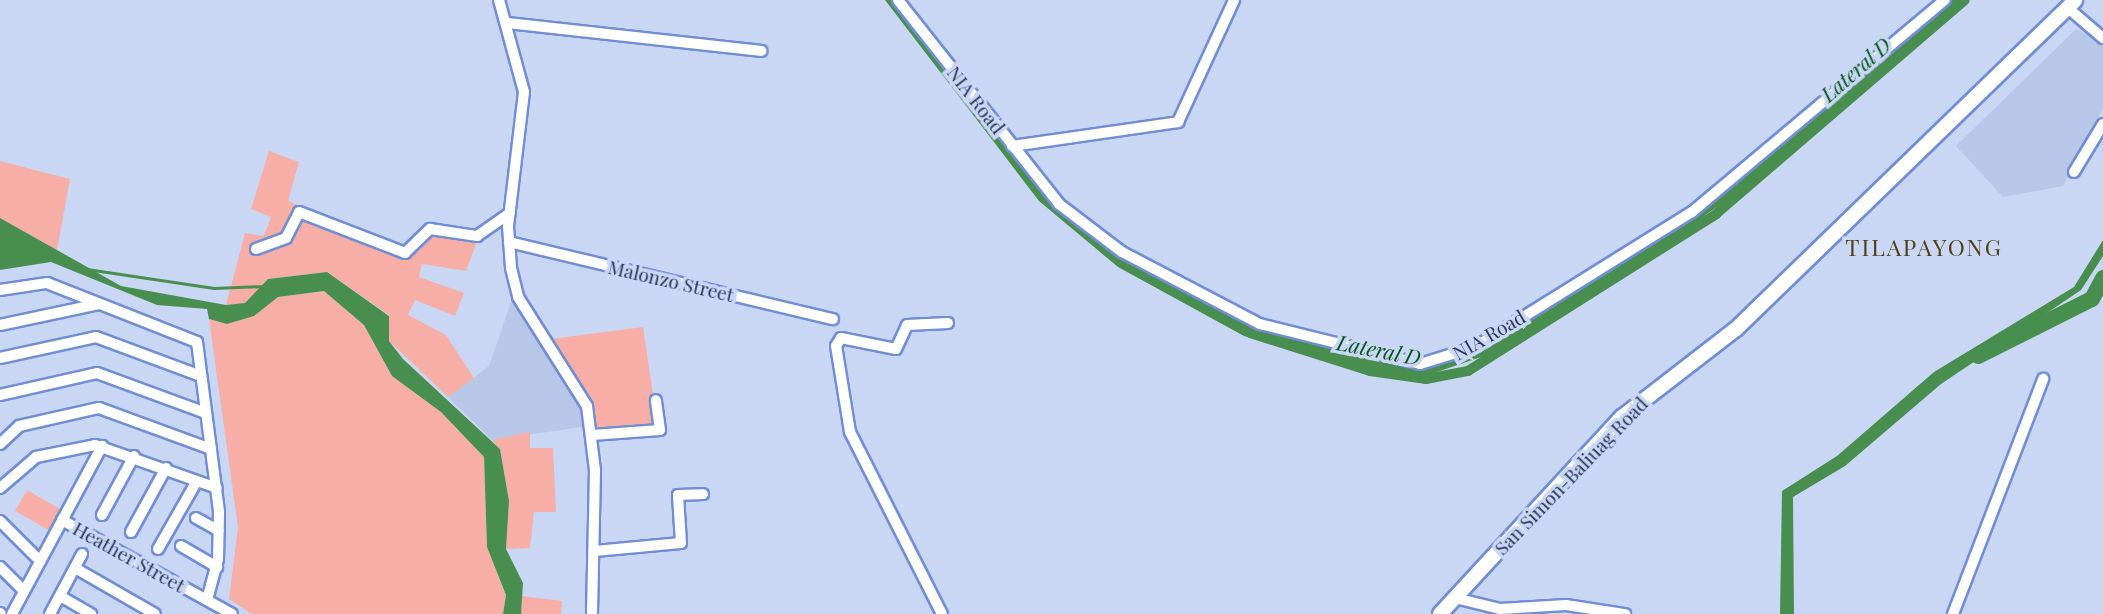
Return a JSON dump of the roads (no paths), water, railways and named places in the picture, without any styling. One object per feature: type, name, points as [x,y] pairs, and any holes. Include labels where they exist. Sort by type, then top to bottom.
[{"type":"main road","name":"San Simon-Baliuag Road","points":[[1440,614],[1622,417],[1736,329],[2072,4]]},
{"type":"street","points":[[499,0],[508,23],[524,92],[510,212],[509,242],[517,297],[581,394],[592,435],[595,551],[592,614]]},
{"type":"street","name":"NIA Road","points":[[898,0],[1059,204],[1088,228],[1245,318],[1375,357],[1433,362],[1475,347],[1692,212],[1945,0]]},
{"type":"street","points":[[1012,146],[1182,120],[1234,0]]},
{"type":"street","points":[[2072,4],[2103,38]]},
{"type":"street","points":[[508,23],[761,51]]},
{"type":"street","points":[[2074,172],[2103,124]]},
{"type":"street","points":[[256,249],[286,238],[299,212],[405,253],[430,229],[477,236],[510,212]]},
{"type":"street","name":"Malonzo Street","points":[[509,242],[833,319]]},
{"type":"street","points":[[0,290],[41,283],[197,342],[219,531],[217,567],[207,600]]},
{"type":"street","points":[[0,325],[100,304]]},
{"type":"street","points":[[942,614],[847,425],[836,343],[896,349],[907,325],[948,323]]},
{"type":"street","points":[[0,358],[96,337],[201,376]]},
{"type":"street","points":[[0,395],[97,373],[206,413]]},
{"type":"street","points":[[1953,614],[2043,379]]},
{"type":"street","points":[[592,435],[660,430],[656,400]]},
{"type":"street","points":[[0,444],[19,426],[99,408],[211,449]]},
{"type":"street","points":[[0,488],[36,457],[102,446],[216,488]]},
{"type":"street","points":[[12,614],[102,446]]},
{"type":"street","points":[[102,515],[134,456]]},
{"type":"street","points":[[131,532],[166,468]]},
{"type":"street","points":[[158,549],[197,481]]},
{"type":"street","points":[[595,551],[681,543],[678,495],[703,494]]},
{"type":"street","points":[[196,518],[219,531]]},
{"type":"street","name":"Heather Street","points":[[62,520],[232,614]]},
{"type":"street","points":[[0,521],[40,561]]},
{"type":"street","points":[[181,546],[217,567]]},
{"type":"street","points":[[50,614],[82,554]]},
{"type":"street","points":[[0,567],[24,591]]},
{"type":"street","points":[[75,568],[155,614]]},
{"type":"street","points":[[60,596],[91,614]]},
{"type":"street","points":[[1455,598],[1500,610],[1566,605],[1625,614]]},
{"type":"waterway","name":"Lateral D","points":[[1250,333],[1370,371],[1426,379],[1468,371],[1716,214],[1965,0]]},
{"type":"waterway","points":[[87,269],[214,288],[264,286]]},
{"type":"waterway","points":[[1978,356],[2092,299],[2103,278]]},
{"type":"district","name":"TILAPAYONG","points":[[1924,247]]}]
